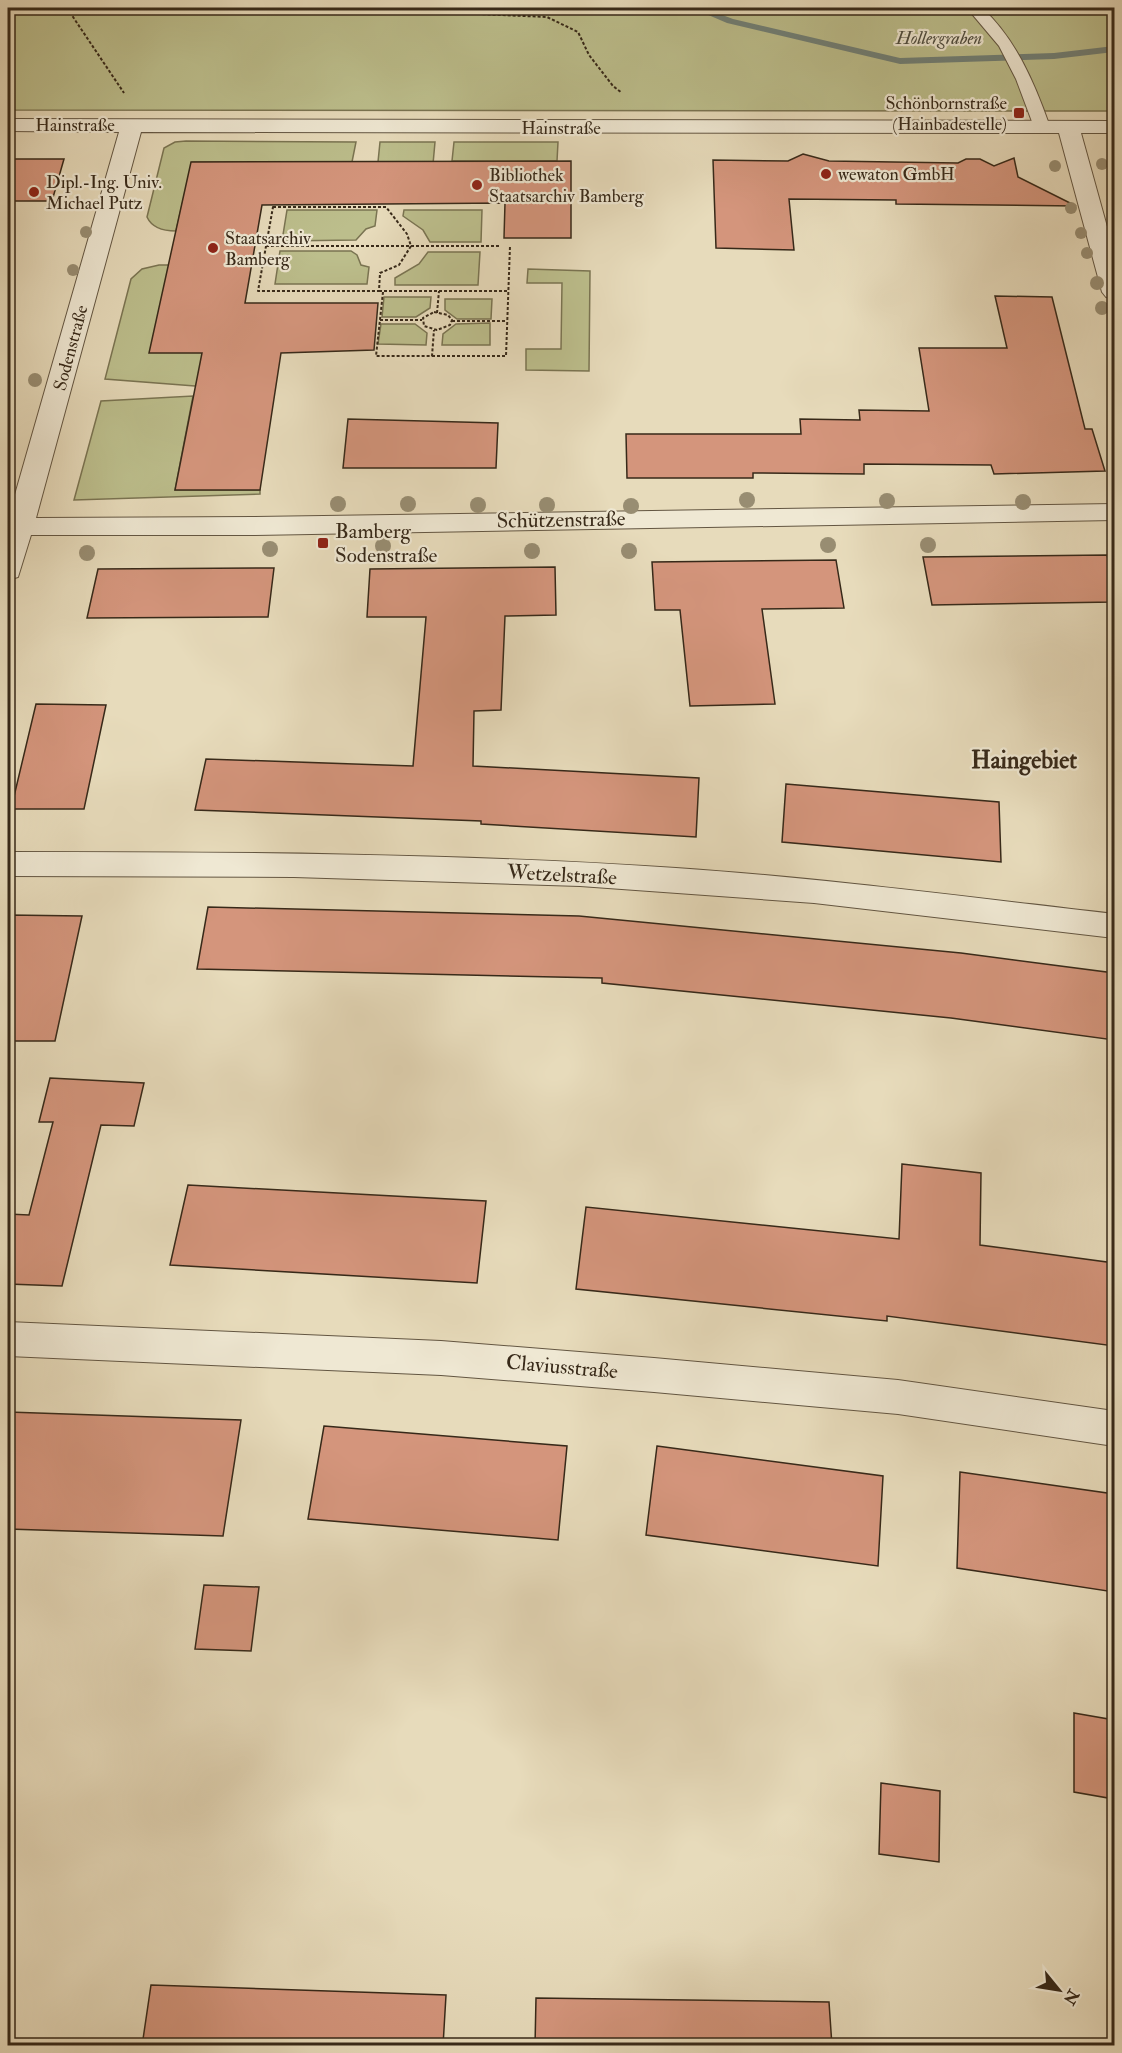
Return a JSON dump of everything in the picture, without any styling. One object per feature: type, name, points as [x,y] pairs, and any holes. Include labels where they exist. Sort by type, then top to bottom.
[{"type":"street","name":"Hainstraße","points":[[8,125],[1114,127]]},
{"type":"street","name":"Sodenstraße","points":[[8,571],[14,527],[132,125]]},
{"type":"street","points":[[1068,127],[1114,292]]},
{"type":"street","name":"Schützenstraße","points":[[14,527],[255,526],[1114,512]]},
{"type":"street","name":"Wetzelstraße","points":[[8,864],[355,867],[588,875],[771,887],[1114,926]]},
{"type":"street","name":"Claviusstraße","points":[[8,1339],[441,1358],[654,1375],[898,1397],[1114,1429]]},
{"type":"lane","points":[[974,8],[1002,43],[1018,70],[1033,99],[1042,127]]},
{"type":"path","points":[[67,8],[123,91]]},
{"type":"path","points":[[428,8],[547,17],[578,32],[589,55],[613,86]]},
{"type":"path","points":[[508,291],[439,291],[381,291],[258,291],[273,207],[386,207],[390,217],[410,236],[411,246],[399,265],[380,273],[381,291],[380,320],[376,356],[506,356],[510,246]]},
{"type":"path","points":[[266,246],[500,246]]},
{"type":"path","points":[[438,313],[439,291]]},
{"type":"path","points":[[380,320],[422,320],[429,314],[438,313],[448,315],[452,321]]},
{"type":"path","points":[[422,320],[424,326],[434,330],[447,328],[452,321]]},
{"type":"path","points":[[452,321],[507,321]]},
{"type":"path","points":[[432,356],[434,330]]},
{"type":"green space","points":[[8,8],[1114,8],[1114,111],[8,110]]},
{"type":"green space","points":[[175,142],[356,142],[352,162],[192,162],[176,231],[163,229],[152,224],[147,217],[164,148]]},
{"type":"green space","points":[[380,142],[435,142],[432,175],[378,162]]},
{"type":"green space","points":[[454,142],[558,142],[557,161],[452,161]]},
{"type":"green space","points":[[287,210],[377,210],[375,226],[366,229],[356,240],[282,241]]},
{"type":"green space","points":[[404,210],[482,210],[481,242],[430,242],[423,230],[403,216]]},
{"type":"green space","points":[[280,251],[351,251],[357,255],[361,265],[369,267],[367,284],[275,284]]},
{"type":"green space","points":[[428,252],[480,252],[478,285],[395,285],[395,278],[419,264]]},
{"type":"green space","points":[[169,265],[262,353],[256,386],[195,386],[105,379],[131,279],[142,269]]},
{"type":"green space","points":[[528,269],[590,271],[589,371],[526,370],[526,349],[561,349],[562,283],[527,283]]},
{"type":"green space","points":[[384,297],[431,297],[430,308],[416,317],[382,317]]},
{"type":"green space","points":[[445,299],[492,299],[491,319],[457,319],[445,310]]},
{"type":"green space","points":[[490,323],[490,345],[442,345],[443,334],[456,324]]},
{"type":"green space","points":[[381,324],[415,324],[427,333],[426,345],[378,344]]},
{"type":"green space","points":[[193,396],[175,490],[260,490],[260,494],[74,500],[101,401]]},
{"type":"building","points":[[803,154],[829,161],[958,163],[966,159],[980,159],[994,166],[1014,158],[1018,177],[1076,206],[896,204],[896,200],[789,199],[794,250],[716,248],[713,160],[788,161]]},
{"type":"building","points":[[8,159],[64,159],[52,201],[8,201]]},
{"type":"building","points":[[571,161],[571,238],[504,238],[505,203],[262,205],[245,303],[378,303],[374,350],[281,353],[260,490],[175,490],[202,353],[149,353],[191,162]]},
{"type":"building","points":[[995,296],[1052,297],[1085,429],[1092,429],[1105,471],[994,474],[991,465],[864,464],[864,474],[753,473],[753,478],[627,478],[626,434],[801,434],[800,419],[860,420],[859,410],[929,411],[919,348],[1007,348]]},
{"type":"building","points":[[348,419],[498,423],[496,468],[343,468]]},
{"type":"building","points":[[1107,555],[1114,583],[1114,602],[932,605],[923,557]]},
{"type":"building","points":[[836,560],[844,608],[762,609],[775,704],[690,706],[680,610],[655,610],[652,562]]},
{"type":"building","points":[[555,567],[556,615],[505,616],[501,710],[474,711],[473,766],[699,778],[696,837],[481,824],[481,821],[195,810],[206,759],[413,766],[426,617],[367,617],[370,569]]},
{"type":"building","points":[[274,568],[268,617],[87,618],[98,569]]},
{"type":"building","points":[[36,704],[106,705],[84,809],[11,809]]},
{"type":"building","points":[[786,784],[999,802],[1001,862],[782,842]]},
{"type":"building","points":[[208,907],[579,916],[961,953],[1114,973],[1114,1040],[951,1018],[602,983],[602,978],[197,969]]},
{"type":"building","points":[[8,915],[82,916],[55,1041],[8,1041]]},
{"type":"building","points":[[50,1078],[144,1083],[134,1126],[101,1125],[62,1286],[8,1284],[8,1214],[29,1215],[53,1122],[39,1122]]},
{"type":"building","points":[[902,1164],[981,1173],[980,1245],[1114,1263],[1114,1346],[887,1316],[887,1321],[576,1289],[586,1207],[899,1239]]},
{"type":"building","points":[[188,1185],[486,1201],[477,1283],[170,1265]]},
{"type":"building","points":[[8,1412],[241,1420],[223,1536],[8,1529]]},
{"type":"building","points":[[324,1426],[567,1446],[558,1540],[308,1519]]},
{"type":"building","points":[[657,1446],[883,1476],[878,1566],[646,1535]]},
{"type":"building","points":[[960,1472],[1114,1494],[1114,1592],[957,1568]]},
{"type":"building","points":[[204,1585],[259,1587],[251,1651],[195,1649]]},
{"type":"building","points":[[1074,1713],[1114,1720],[1114,1799],[1074,1792]]},
{"type":"building","points":[[881,1783],[940,1791],[939,1862],[879,1854]]},
{"type":"building","points":[[151,1985],[446,1995],[443,2046],[142,2046]]},
{"type":"building","points":[[536,1998],[829,2002],[832,2046],[535,2046]]},
{"type":"waterway","name":"Hollergraben","points":[[697,8],[730,21],[900,61],[1054,56],[1114,49]]},
{"type":"place","name":"Schönbornstraße (Hainbadestelle)","points":[[1019,113]]},
{"type":"place","name":"wewaton GmbH","points":[[826,174]]},
{"type":"place","name":"Bibliothek Staatsarchiv Bamberg","points":[[477,185]]},
{"type":"place","name":"Dipl.-Ing. Univ. Michael Putz","points":[[34,192]]},
{"type":"place","name":"Staatsarchiv Bamberg","points":[[213,248]]},
{"type":"place","name":"Bamberg Sodenstraße","points":[[323,543]]},
{"type":"district","name":"Haingebiet","points":[[1024,760]]}]
